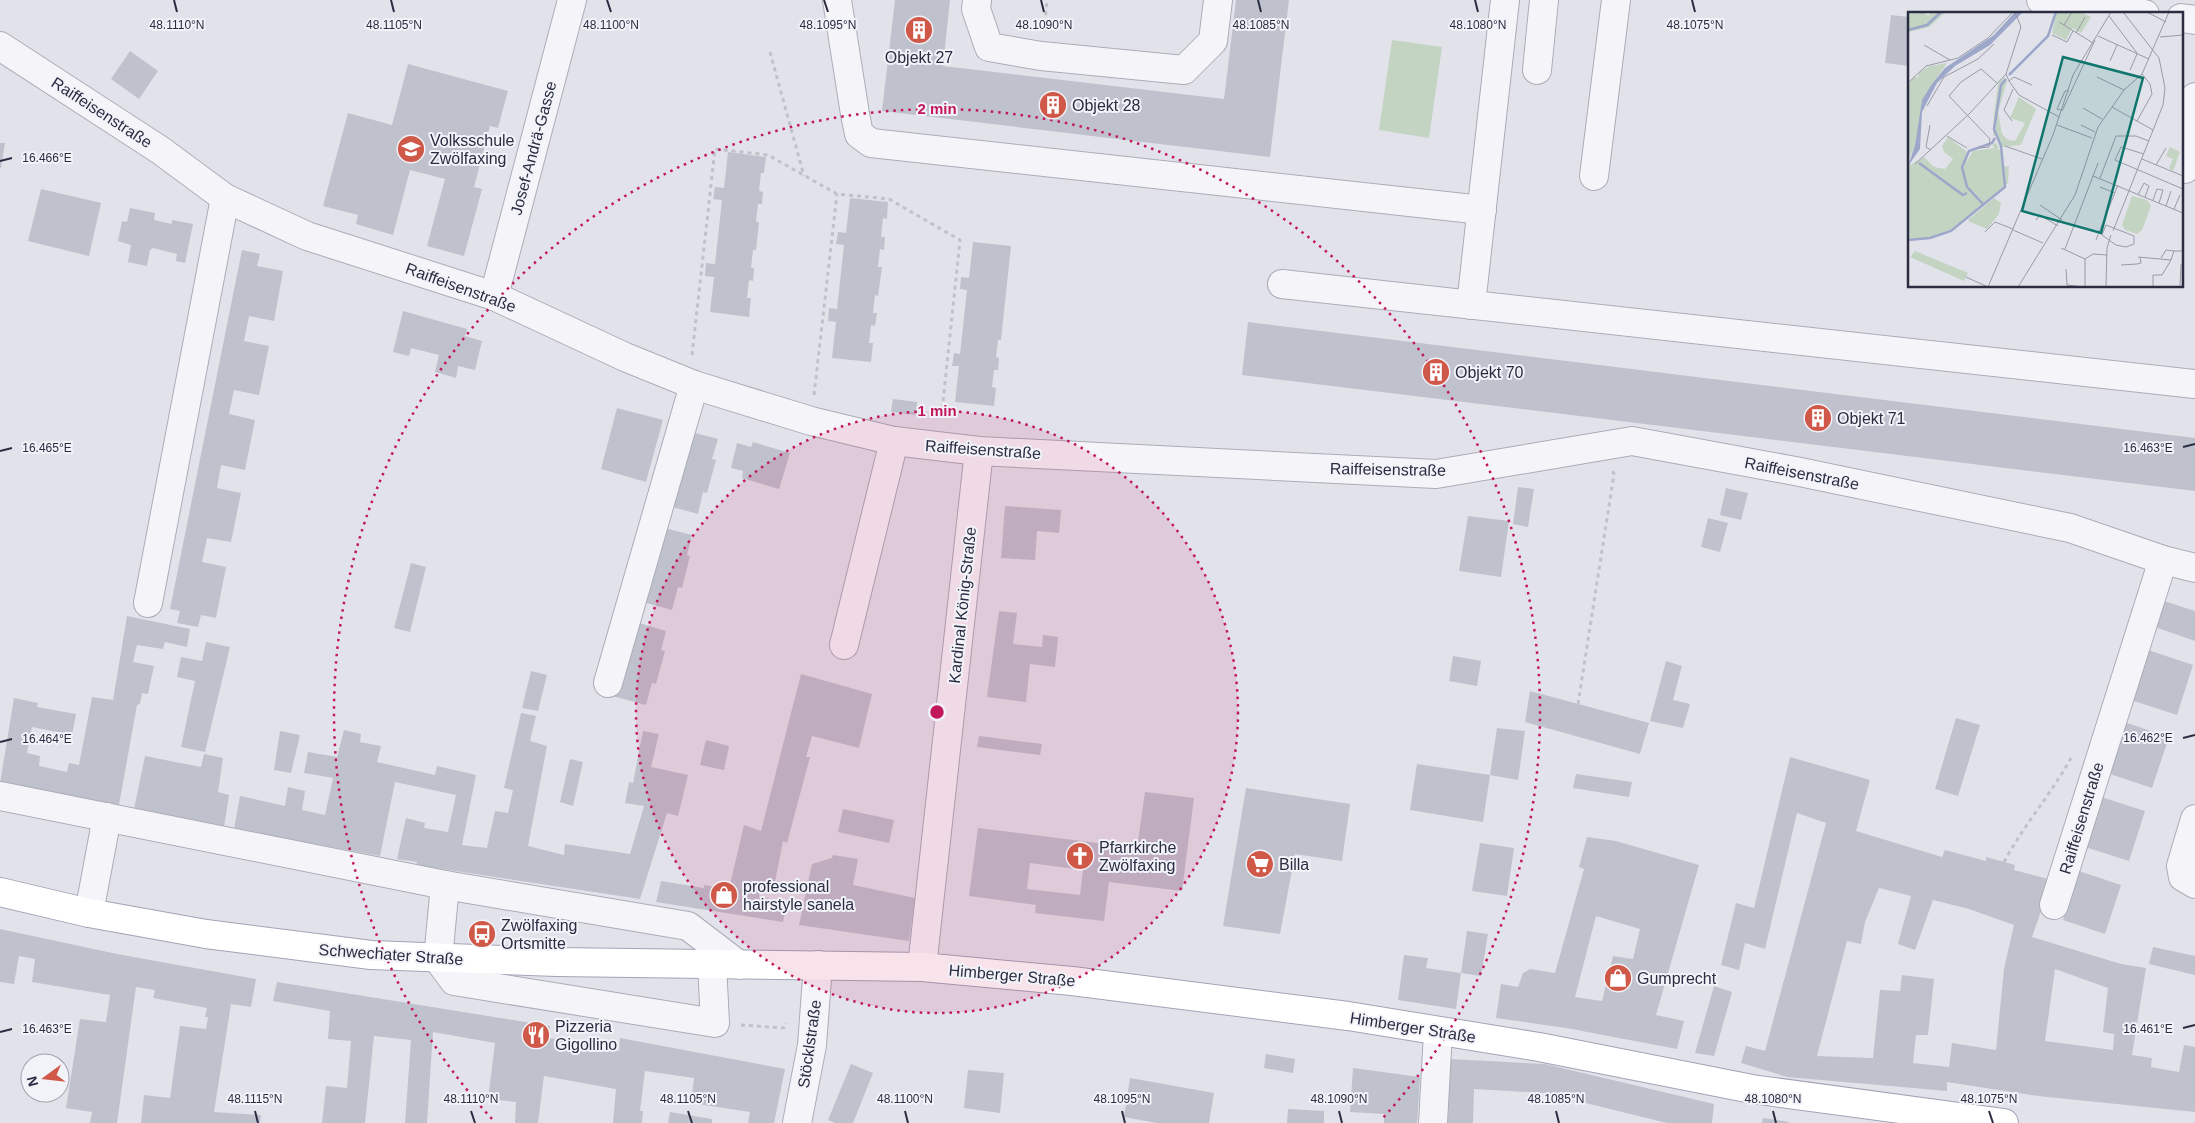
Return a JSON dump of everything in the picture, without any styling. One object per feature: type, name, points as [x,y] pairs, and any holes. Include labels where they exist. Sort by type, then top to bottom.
[{"type":"main road","name":"Schwechater Straße","points":[[0,892],[89,913],[206,934],[371,955],[438,959],[818,965]]},
{"type":"main road","name":"Himberger Straße","points":[[818,965],[922,967],[1082,982],[1348,1016],[1539,1047],[1752,1089],[2004,1123]]},
{"type":"street","name":"Josef-Andrä-Gasse","points":[[494,296],[572,0]]},
{"type":"street","points":[[837,0],[854,114],[859,134],[871,143],[1482,210]]},
{"type":"street","points":[[977,0],[976,8],[989,47],[1042,56],[1184,70],[1213,41],[1218,0]]},
{"type":"street","points":[[1472,304],[1505,0]]},
{"type":"street","points":[[1536,70],[1544,0]]},
{"type":"street","points":[[1594,176],[1616,0]]},
{"type":"street","points":[[2041,0],[2131,12]]},
{"type":"street","points":[[2182,18],[2195,20]]},
{"type":"street","name":"Raiffeisenstraße","points":[[0,46],[160,150],[225,198],[307,236],[494,296],[624,357],[691,384],[811,421],[894,441],[980,451],[1436,474],[1632,441],[1796,471],[2070,528],[2163,560],[2195,568]]},
{"type":"street","points":[[2185,169],[2195,97]]},
{"type":"street","points":[[148,602],[225,198]]},
{"type":"street","points":[[1282,284],[2195,384]]},
{"type":"street","points":[[608,683],[691,384]]},
{"type":"street","points":[[844,645],[894,441]]},
{"type":"street","name":"Kardinal König-Straße","points":[[922,967],[980,451]]},
{"type":"street","name":"Raiffeisenstraße","points":[[2054,905],[2163,560]]},
{"type":"street","points":[[0,796],[445,885],[688,926],[739,965]]},
{"type":"street","points":[[89,913],[107,817]]},
{"type":"street","points":[[2195,819],[2181,866],[2183,876],[2195,884]]},
{"type":"street","points":[[445,885],[438,959],[454,981],[715,1023],[712,964]]},
{"type":"street","name":"Stöcklstraße","points":[[797,1123],[812,1045],[818,965]]},
{"type":"street","points":[[1433,1123],[1438,1032]]},
{"type":"path","points":[[770,52],[804,177]]},
{"type":"path","points":[[691,384],[715,149],[768,155],[837,194],[889,200],[960,240],[938,447]]},
{"type":"path","points":[[811,421],[837,194]]},
{"type":"path","points":[[1578,704],[1614,474],[1603,445]]},
{"type":"path","points":[[715,1023],[784,1028],[788,1019]]},
{"type":"green space","points":[[1392,40],[1442,47],[1429,138],[1379,130]]},
{"type":"building","points":[[895,0],[950,0],[943,66],[1224,99],[1236,0],[1289,0],[1270,157],[882,111]]},
{"type":"building","points":[[1891,15],[1908,17],[1908,66],[1885,63]]},
{"type":"building","points":[[130,51],[158,71],[139,99],[111,79]]},
{"type":"building","name":"Volksschule Zwölfaxing","points":[[408,64],[508,91],[498,128],[490,126],[474,187],[482,189],[464,256],[427,246],[445,179],[410,170],[393,235],[356,224],[358,215],[323,206],[348,113],[392,125]]},
{"type":"building","points":[[0,143],[5,143],[1,168],[0,168]]},
{"type":"building","points":[[728,152],[766,157],[764,173],[761,173],[759,191],[763,192],[762,204],[758,204],[756,222],[759,222],[756,250],[753,250],[751,268],[754,268],[753,281],[749,280],[747,298],[751,298],[749,317],[710,312],[714,277],[705,276],[706,263],[715,264],[722,200],[713,199],[715,187],[724,188]]},
{"type":"building","points":[[41,189],[101,203],[89,256],[28,241]]},
{"type":"building","points":[[850,198],[888,202],[887,219],[883,218],[881,237],[885,237],[884,250],[880,249],[878,267],[882,267],[878,296],[875,295],[873,313],[877,313],[875,326],[871,325],[869,343],[873,343],[871,362],[832,358],[836,322],[828,321],[829,308],[837,309],[844,245],[836,244],[838,232],[846,233]]},
{"type":"building","points":[[130,208],[155,213],[154,220],[172,224],[172,220],[193,224],[185,263],[176,261],[177,254],[153,248],[150,250],[147,266],[128,262],[131,245],[118,241],[122,221],[127,222]]},
{"type":"building","points":[[973,242],[1011,246],[1001,340],[998,340],[996,357],[999,358],[998,370],[994,370],[992,387],[996,388],[994,406],[955,402],[959,366],[952,366],[954,353],[960,354],[967,290],[960,289],[961,277],[969,278]]},
{"type":"building","points":[[242,250],[260,254],[257,266],[283,271],[274,321],[249,316],[244,341],[269,346],[259,395],[234,390],[229,414],[255,420],[245,470],[221,465],[217,488],[241,493],[231,542],[207,538],[202,562],[226,567],[216,618],[201,615],[198,627],[177,623],[180,611],[170,609]]},
{"type":"building","points":[[403,311],[467,329],[465,336],[482,341],[475,370],[458,366],[456,378],[435,372],[439,355],[411,348],[409,356],[393,352]]},
{"type":"building","points":[[1248,322],[2195,438],[2195,491],[1242,375]]},
{"type":"building","points":[[893,399],[917,402],[916,415],[891,412]]},
{"type":"building","points":[[617,408],[663,420],[646,482],[601,469]]},
{"type":"building","points":[[684,430],[718,439],[712,459],[716,460],[707,493],[703,492],[698,514],[665,505]]},
{"type":"building","points":[[753,442],[790,453],[779,489],[742,478],[743,471],[731,468],[737,443],[751,447]]},
{"type":"building","points":[[1518,487],[1534,489],[1528,527],[1513,524]]},
{"type":"building","points":[[1726,488],[1748,493],[1741,520],[1720,515]]},
{"type":"building","points":[[1005,506],[1061,510],[1059,533],[1037,531],[1035,560],[1001,558]]},
{"type":"building","points":[[1468,516],[1509,521],[1501,577],[1459,571]]},
{"type":"building","points":[[1708,518],[1728,523],[1720,552],[1701,547]]},
{"type":"building","points":[[657,526],[692,535],[687,555],[690,556],[682,588],[678,587],[672,610],[639,601]]},
{"type":"building","points":[[411,563],[426,567],[410,632],[394,628]]},
{"type":"building","points":[[2164,601],[2195,611],[2195,641],[2155,627]]},
{"type":"building","points":[[999,611],[1017,613],[1013,644],[1042,647],[1043,635],[1058,637],[1055,667],[1030,664],[1026,702],[987,697]]},
{"type":"building","points":[[127,616],[190,629],[187,647],[165,642],[163,649],[137,645],[133,662],[154,666],[148,694],[142,693],[140,704],[137,705],[119,805],[0,783],[14,698],[38,703],[37,707],[76,714],[72,735],[32,727],[27,753],[40,756],[39,766],[67,772],[69,763],[79,765],[92,697],[113,700]]},
{"type":"building","points":[[632,621],[666,631],[661,650],[665,651],[656,684],[652,683],[646,705],[612,696]]},
{"type":"building","points":[[206,642],[230,647],[205,752],[181,747],[195,681],[177,677],[181,657],[202,661]]},
{"type":"building","points":[[2148,650],[2193,665],[2177,715],[2131,700]]},
{"type":"building","points":[[1453,656],[1481,661],[1477,686],[1449,681]]},
{"type":"building","points":[[1666,661],[1682,666],[1673,700],[1690,704],[1683,728],[1650,721]]},
{"type":"building","points":[[531,671],[547,675],[538,711],[522,708]]},
{"type":"building","points":[[801,674],[872,694],[859,748],[812,736],[806,757],[810,757],[787,843],[783,841],[773,892],[760,890],[759,897],[787,902],[783,922],[656,902],[661,881],[704,888],[704,885],[729,889],[744,825],[761,831]]},
{"type":"building","points":[[1530,691],[1649,723],[1640,754],[1525,722]]},
{"type":"building","points":[[521,713],[536,716],[530,741],[547,746],[528,846],[564,855],[565,844],[630,854],[644,806],[625,803],[629,782],[633,783],[643,731],[659,734],[651,767],[688,775],[678,816],[667,813],[640,899],[416,865],[417,862],[397,859],[406,818],[425,823],[424,828],[448,832],[456,795],[395,782],[380,856],[234,829],[240,796],[285,806],[288,787],[305,791],[302,810],[325,815],[333,778],[304,773],[308,752],[337,757],[344,730],[361,734],[360,742],[381,746],[377,762],[435,775],[437,766],[476,775],[462,845],[487,848],[495,811],[508,813],[513,790],[504,788]]},
{"type":"building","points":[[1956,718],[1980,725],[1958,796],[1935,789]]},
{"type":"building","points":[[2124,722],[2169,737],[2152,788],[2107,773]]},
{"type":"building","points":[[1497,728],[1525,731],[1518,780],[1490,775]]},
{"type":"building","points":[[280,731],[300,735],[291,773],[274,770]]},
{"type":"building","points":[[979,736],[1042,744],[1040,755],[977,747]]},
{"type":"building","points":[[706,740],[729,746],[724,770],[700,765]]},
{"type":"building","points":[[204,754],[223,758],[218,792],[229,795],[224,827],[134,809],[145,756],[201,767]]},
{"type":"building","points":[[1790,757],[1870,780],[1856,831],[1942,857],[1945,850],[1986,861],[1986,857],[2015,865],[2014,870],[2052,880],[2032,937],[2121,964],[2146,968],[2132,1055],[2152,1058],[2151,1067],[2179,1072],[2184,1045],[2195,1047],[2195,1112],[2038,1096],[1947,1082],[1947,1091],[1787,1077],[1741,1063],[1746,1046],[1765,1051],[1826,823],[1797,813],[1765,949],[1745,943],[1739,970],[1721,965],[1736,903],[1754,908]],"holes":[[[1879,888],[1911,896],[1898,944],[1915,950],[1933,900],[1969,909],[2014,925],[2004,969],[1996,1050],[1952,1043],[1949,1067],[1913,1063],[1916,1035],[1928,1035],[1934,979],[1902,975],[1900,991],[1880,990],[1873,1058],[1817,1056],[1847,941],[1861,944],[1865,922]],[[2055,969],[2108,988],[2103,1032],[2114,1034],[2113,1050],[2045,1041]]]},
{"type":"building","points":[[570,759],[583,762],[573,806],[560,802]]},
{"type":"building","points":[[1417,764],[1490,775],[1483,822],[1410,810]]},
{"type":"building","points":[[1576,774],[1632,782],[1629,797],[1573,788]]},
{"type":"building","points":[[1246,788],[1350,804],[1342,861],[1295,854],[1280,934],[1223,926]]},
{"type":"building","name":"Pfarrkirche Zwölfaxing","points":[[1145,792],[1194,798],[1182,891],[1109,882],[1104,921],[1035,913],[1036,905],[969,896],[978,828],[1137,848]],"holes":[[[1030,863],[1083,870],[1080,895],[1027,889]]]},
{"type":"building","points":[[2101,797],[2145,811],[2129,861],[2085,847]]},
{"type":"building","points":[[843,809],[894,820],[889,843],[838,832]]},
{"type":"building","points":[[1587,837],[1616,841],[1699,865],[1656,1015],[1684,1021],[1677,1049],[1566,1028],[1496,1018],[1501,984],[1518,987],[1523,973],[1530,969],[1555,973],[1584,869],[1579,867]],"holes":[[[1596,916],[1640,929],[1633,959],[1613,956],[1602,1001],[1575,997]]]},
{"type":"building","points":[[1480,843],[1514,848],[1507,896],[1472,891]]},
{"type":"building","points":[[833,855],[858,859],[853,885],[915,898],[909,941],[799,925],[812,864],[832,858]]},
{"type":"building","points":[[2079,871],[2121,885],[2105,934],[2063,920]]},
{"type":"building","points":[[0,929],[117,954],[256,979],[251,1007],[231,1004],[214,1112],[261,1115],[260,1123],[141,1123],[144,1095],[170,1098],[180,1026],[206,1029],[208,1017],[205,1017],[207,1008],[153,998],[155,990],[136,987],[117,1123],[90,1123],[92,1112],[66,1108],[67,1103],[70,1103],[70,1083],[80,1019],[106,1022],[110,995],[32,982],[35,959],[19,956],[14,984],[0,982]]},
{"type":"building","points":[[1467,931],[1488,934],[1481,976],[1461,973]]},
{"type":"building","points":[[2153,947],[2195,956],[2195,975],[2149,964]]},
{"type":"building","points":[[1404,955],[1428,958],[1426,968],[1461,973],[1456,1009],[1398,1000]]},
{"type":"building","points":[[277,982],[550,1026],[549,1038],[619,1051],[620,1038],[785,1069],[774,1123],[748,1123],[750,1112],[691,1103],[694,1078],[645,1071],[640,1111],[643,1111],[642,1123],[613,1123],[616,1089],[544,1076],[538,1123],[515,1123],[516,1102],[488,1099],[495,1043],[433,1032],[427,1123],[405,1123],[411,1040],[374,1036],[365,1123],[322,1123],[326,1086],[347,1088],[351,1041],[328,1039],[330,1011],[273,1001]]},
{"type":"building","points":[[1714,986],[1732,992],[1714,1056],[1695,1053]]},
{"type":"building","points":[[1266,1054],[1295,1059],[1293,1073],[1264,1068]]},
{"type":"building","points":[[1450,1059],[1545,1064],[1714,1104],[1712,1123],[1667,1123],[1545,1093],[1474,1089],[1473,1123],[1448,1123]]},
{"type":"building","points":[[851,1064],[873,1073],[853,1123],[835,1123],[828,1120]]},
{"type":"building","points":[[1353,1068],[1420,1077],[1417,1123],[1384,1123],[1384,1114],[1350,1112]]},
{"type":"building","points":[[968,1070],[1004,1073],[1000,1113],[964,1108]]},
{"type":"building","points":[[1130,1078],[1214,1093],[1209,1123],[1157,1123],[1124,1117]]},
{"type":"building","points":[[1288,1109],[1324,1111],[1324,1123],[1287,1123]]},
{"type":"building","points":[[670,1112],[712,1119],[712,1123],[668,1123]]},
{"type":"building","points":[[1763,1118],[1789,1122],[1789,1123],[1762,1123]]},
{"type":"place","name":"Objekt 27","points":[[919,30]]},
{"type":"place","name":"Objekt 28","points":[[1053,105]]},
{"type":"place","name":"Volksschule Zwölfaxing","points":[[411,149]]},
{"type":"place","name":"Objekt 70","points":[[1436,372]]},
{"type":"place","name":"Objekt 71","points":[[1818,418]]},
{"type":"place","name":"Pfarrkirche Zwölfaxing","points":[[1080,856]]},
{"type":"place","name":"Billa","points":[[1260,864]]},
{"type":"place","name":"professional hairstyle sanela","points":[[724,895]]},
{"type":"place","name":"Zwölfaxing Ortsmitte","points":[[482,934]]},
{"type":"place","name":"Gumprecht","points":[[1618,978]]},
{"type":"place","name":"Pizzeria Gigollino","points":[[536,1035]]}]
